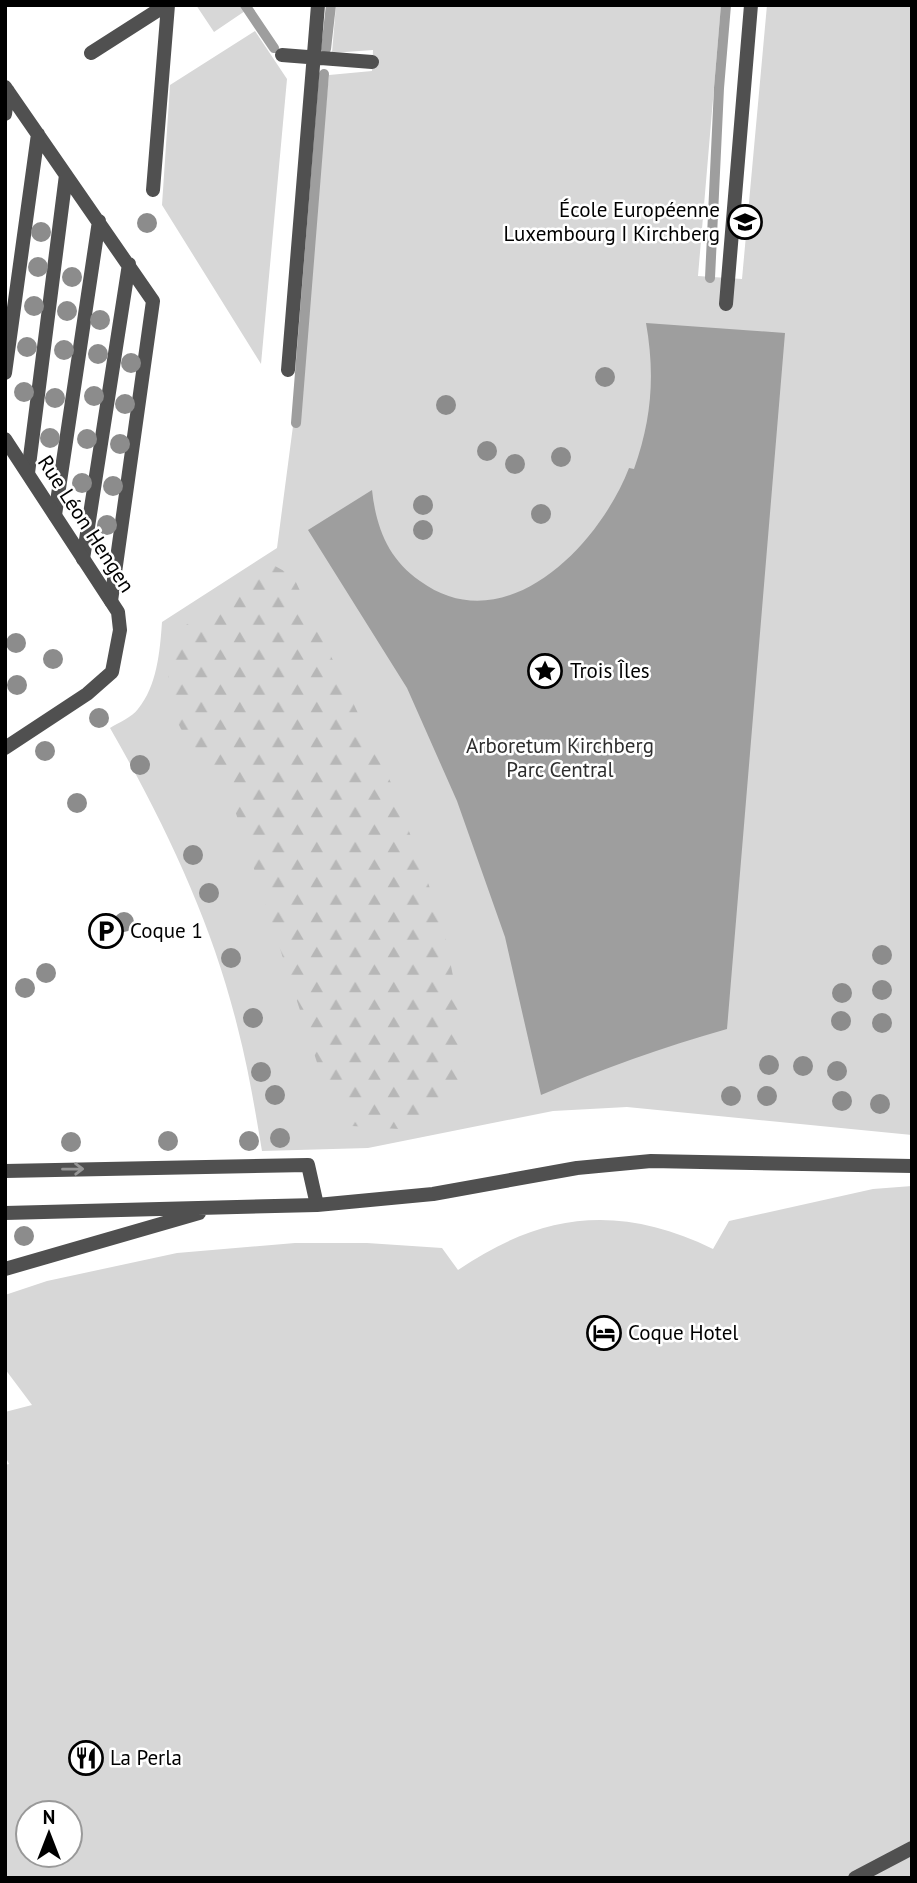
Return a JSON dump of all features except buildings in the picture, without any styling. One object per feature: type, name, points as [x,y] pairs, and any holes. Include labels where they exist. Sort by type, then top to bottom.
[{"type":"street","points":[[91,53],[167,5]]},
{"type":"street","points":[[153,190],[167,5]]},
{"type":"street","points":[[288,370],[318,5]]},
{"type":"street","points":[[726,304],[751,5]]},
{"type":"street","points":[[282,55],[372,62]]},
{"type":"street","points":[[5,114],[7,89]]},
{"type":"street","points":[[7,89],[153,301],[114,607]]},
{"type":"street","points":[[5,373],[38,134]]},
{"type":"street","points":[[28,473],[66,175]]},
{"type":"street","points":[[55,515],[99,221]]},
{"type":"street","points":[[83,559],[128,264]]},
{"type":"street","name":"Rue Léon Hengen","points":[[5,439],[114,607],[120,630],[118,653],[112,672],[88,695],[5,748]]},
{"type":"street","points":[[5,1213],[317,1205],[433,1194],[577,1168],[651,1161],[912,1166]]},
{"type":"street","points":[[5,1171],[308,1165],[317,1205]]},
{"type":"street","points":[[5,1269],[219,1207]]},
{"type":"street","points":[[855,1878],[912,1848]]},
{"type":"green space","points":[[196,5],[241,5],[245,11],[214,32]]},
{"type":"green space","name":"Arboretum Kirchberg Parc Central","points":[[336,5],[721,5],[698,276],[742,279],[767,5],[912,5],[912,1135],[627,1107],[553,1111],[368,1148],[262,1151],[241,1041],[214,948],[167,836],[110,728],[135,712],[149,690],[159,656],[162,622],[277,548],[293,426],[329,75],[372,71],[373,50],[332,53]]},
{"type":"green space","points":[[255,31],[287,79],[261,364],[162,205],[170,85]]},
{"type":"green space","points":[[275,566],[293,576],[392,785],[442,921],[468,1051],[451,1100],[399,1129],[352,1126],[324,1084],[229,792],[181,729],[166,699],[171,655],[183,627]]},
{"type":"green space","points":[[912,1186],[912,1878],[5,1878],[5,1465],[9,1464],[5,1456],[5,1412],[32,1405],[5,1369],[5,1295],[47,1281],[177,1253],[295,1243],[367,1243],[442,1248],[458,1270],[521,1236],[552,1226],[582,1221],[646,1225],[713,1249],[729,1221],[873,1189]]},
{"type":"shaded area","points":[[646,323],[785,333],[727,1029],[633,1059],[541,1095],[505,937],[457,801],[407,688],[308,530],[372,490],[377,517],[386,541],[400,563],[420,581],[452,597],[484,600],[516,593],[545,577],[572,554],[596,527],[615,498],[629,468],[634,469],[645,432],[650,396]]},
{"type":"waterway","points":[[245,5],[274,48]]},
{"type":"waterway","points":[[326,49],[331,5]]},
{"type":"waterway","points":[[710,278],[719,88],[726,5]]},
{"type":"waterway","points":[[296,423],[324,74]]},
{"type":"place","name":"École Européenne Luxembourg I Kirchberg","points":[[745,222]]},
{"type":"place","name":"Trois Îles","points":[[545,671]]},
{"type":"place","name":"Coque 1","points":[[106,931]]},
{"type":"place","name":"Coque Hotel","points":[[604,1333]]},
{"type":"place","name":"La Perla","points":[[86,1758]]}]
